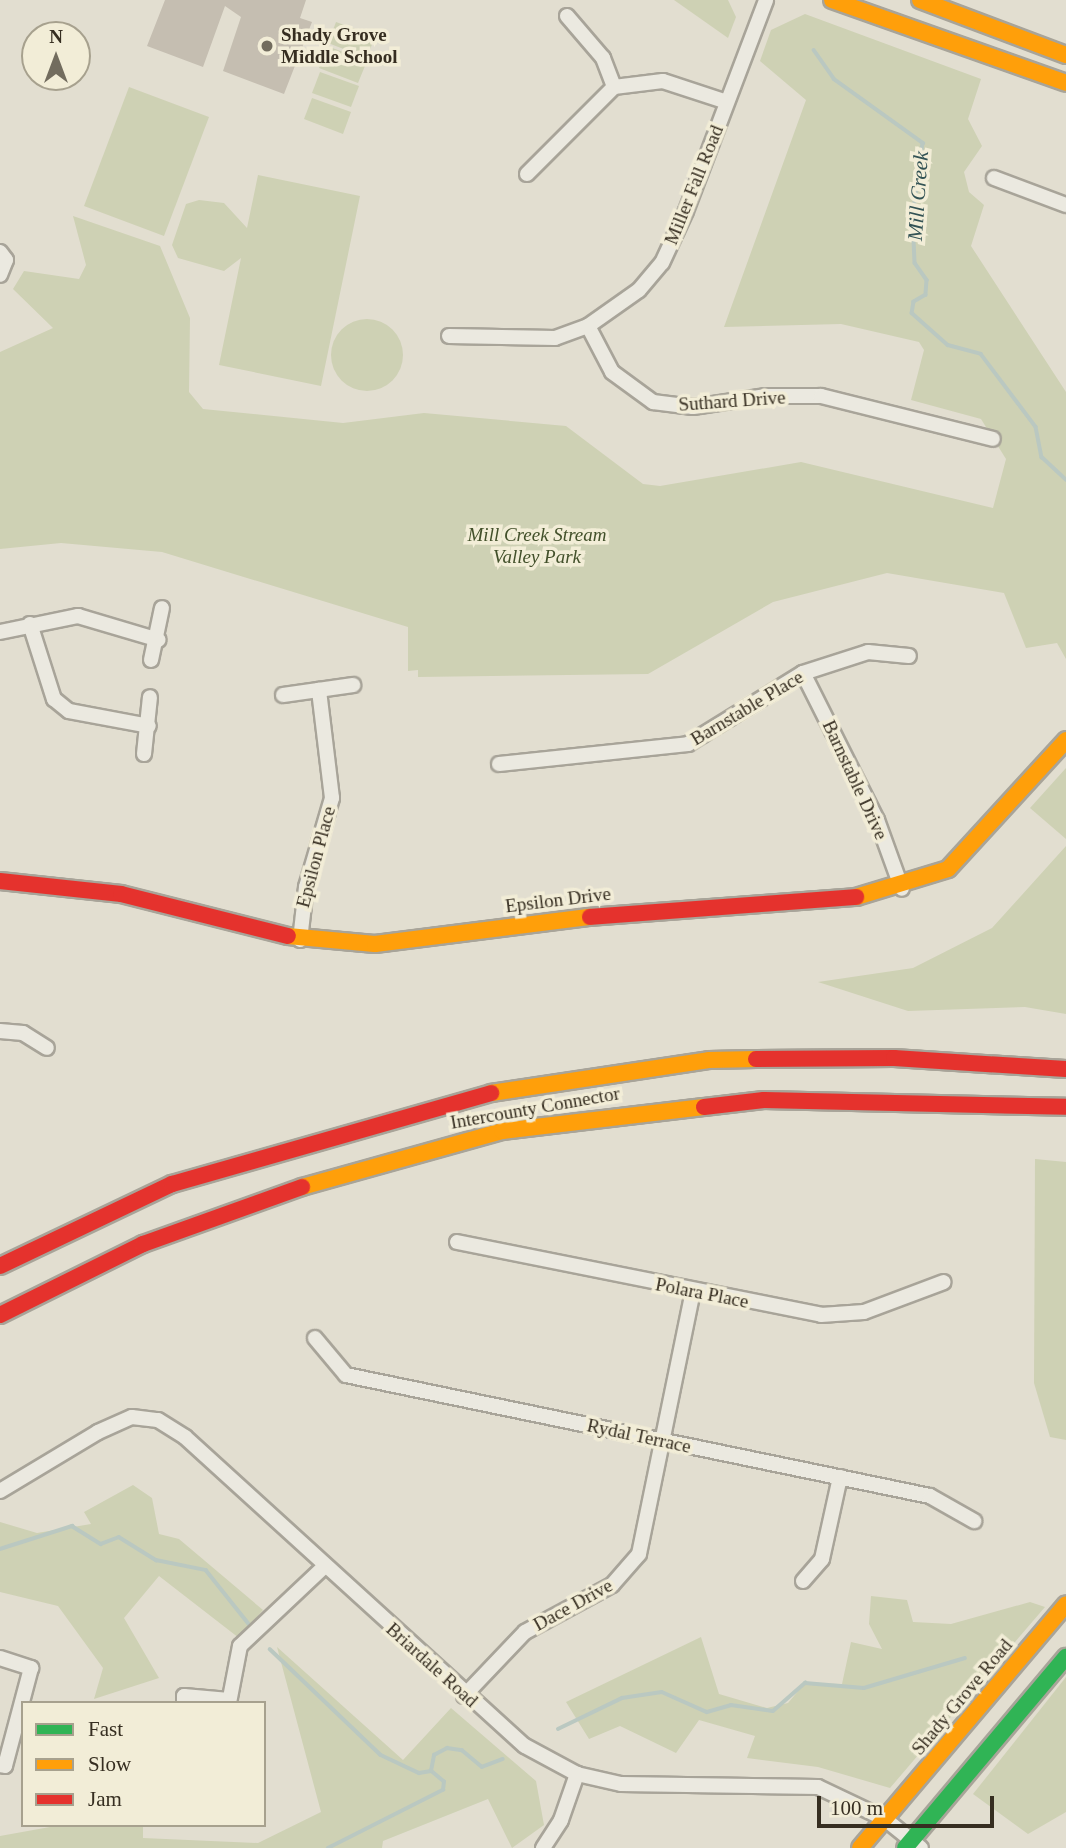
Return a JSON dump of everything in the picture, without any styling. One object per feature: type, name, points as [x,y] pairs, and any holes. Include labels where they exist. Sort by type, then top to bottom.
[{"type":"main road","points":[[832,0],[1066,83]]},
{"type":"main road","points":[[920,0],[1066,55]]},
{"type":"main road","name":"Epsilon Drive","points":[[0,881],[121,894],[300,940],[375,944],[902,889],[948,869],[1066,740]]},
{"type":"main road","name":"Intercounty Connector","points":[[0,1266],[172,1184],[467,1097],[709,1060],[894,1058],[1066,1069]]},
{"type":"main road","name":"Intercounty Connector","points":[[0,1315],[142,1244],[264,1198],[502,1132],[764,1100],[966,1100],[1066,1107]]},
{"type":"main road","name":"Shady Grove Road","points":[[860,1848],[1066,1604]]},
{"type":"main road","points":[[912,1845],[1066,1657]]},
{"type":"street","name":"Miller Fall Road","points":[[449,336],[532,341],[588,326],[639,290],[662,262],[766,0]]},
{"type":"street","points":[[567,16],[603,58],[614,86]]},
{"type":"street","points":[[527,174],[614,86],[663,81],[727,102]]},
{"type":"street","points":[[994,178],[1066,205]]},
{"type":"street","points":[[0,252],[6,260],[0,275]]},
{"type":"street","name":"Suthard Drive","points":[[588,326],[612,372],[653,402],[693,407],[766,396],[821,396],[993,439]]},
{"type":"street","points":[[151,660],[159,640],[162,608]]},
{"type":"street","points":[[0,632],[78,616],[159,640]]},
{"type":"street","points":[[30,624],[54,699],[69,711],[149,726]]},
{"type":"street","name":"Barnstable Place","points":[[499,764],[688,744],[803,673],[868,652],[909,656]]},
{"type":"street","name":"Barnstable Drive","points":[[803,673],[877,820],[902,889]]},
{"type":"street","points":[[282,695],[353,685]]},
{"type":"street","name":"Epsilon Place","points":[[300,940],[306,887],[332,798],[320,690]]},
{"type":"street","points":[[144,754],[150,697]]},
{"type":"street","points":[[0,1031],[23,1033],[47,1048]]},
{"type":"street","name":"Polara Place","points":[[457,1242],[693,1292],[821,1315],[864,1312],[944,1282]]},
{"type":"street","name":"Dace Drive","points":[[464,1696],[524,1632],[624,1574],[643,1543],[661,1440],[693,1292]]},
{"type":"street","name":"Rydal Terrace","points":[[315,1338],[346,1375],[930,1496],[974,1521]]},
{"type":"street","name":"Briardale Road","points":[[0,1491],[98,1432],[132,1417],[158,1420],[325,1566],[464,1696],[524,1746],[577,1774],[656,1788],[818,1787],[885,1819],[912,1845]]},
{"type":"street","points":[[803,1581],[822,1559],[839,1477]]},
{"type":"street","points":[[184,1701],[184,1696],[229,1701],[240,1646],[325,1566]]},
{"type":"street","points":[[0,1658],[31,1668],[22,1701]]},
{"type":"street","points":[[0,1765],[5,1766],[21,1706]]},
{"type":"street","points":[[545,1847],[577,1774]]},
{"type":"green space","points":[[674,0],[728,0],[736,17],[728,38]]},
{"type":"green space","name":"Mill Creek Stream Valley Park","points":[[805,14],[981,79],[968,119],[982,146],[964,172],[969,192],[984,205],[971,246],[1066,392],[1066,659],[1057,643],[1026,648],[1004,593],[887,573],[773,602],[648,674],[418,677],[418,670],[408,671],[408,627],[162,552],[61,543],[0,549],[0,352],[53,328],[13,289],[24,271],[79,279],[86,265],[73,216],[160,246],[190,318],[189,392],[203,409],[343,423],[424,413],[566,426],[643,484],[660,486],[801,462],[993,508],[1006,459],[981,419],[911,400],[924,350],[919,342],[841,324],[724,327],[806,100],[760,61],[771,30]]},
{"type":"green space","points":[[336,22],[375,36],[367,58],[328,43]]},
{"type":"green space","points":[[327,46],[367,61],[358,83],[319,68]]},
{"type":"green space","points":[[320,72],[359,86],[351,107],[312,93]]},
{"type":"green space","points":[[129,87],[209,117],[164,236],[84,206]]},
{"type":"green space","points":[[312,98],[351,112],[343,134],[304,119]]},
{"type":"green space","points":[[258,175],[360,196],[321,386],[219,365],[241,258],[224,271],[178,258],[172,245],[186,204],[199,200],[224,203],[247,228]]},
{"type":"green space","points":[[367,319],[387,325],[397,335],[403,355],[397,375],[387,385],[367,391],[347,385],[337,375],[331,355],[337,335],[347,325]]},
{"type":"green space","points":[[1066,768],[1066,839],[1030,808]]},
{"type":"green space","points":[[1066,846],[1066,1014],[1025,1007],[908,1011],[818,982],[913,968],[992,928]]},
{"type":"green space","points":[[1035,1159],[1066,1162],[1066,1440],[1050,1437],[1034,1383]]},
{"type":"green space","points":[[133,1485],[152,1498],[159,1534],[179,1539],[263,1610],[239,1638],[159,1576],[124,1618],[159,1678],[94,1699],[103,1668],[58,1606],[0,1592],[0,1522],[37,1533],[91,1524],[84,1512]]},
{"type":"green space","points":[[871,1596],[907,1600],[913,1622],[951,1624],[1030,1602],[1045,1607],[890,1788],[818,1767],[747,1758],[755,1736],[699,1720],[676,1753],[620,1726],[589,1739],[566,1702],[701,1637],[719,1694],[767,1708],[788,1703],[805,1683],[842,1684],[851,1642],[882,1649],[869,1624]]},
{"type":"green space","points":[[277,1647],[403,1760],[451,1708],[536,1781],[544,1825],[512,1848],[488,1799],[383,1841],[382,1848],[0,1848],[0,1836],[50,1827],[143,1827],[143,1838],[258,1843],[321,1812]]},
{"type":"green space","points":[[1066,1677],[1066,1812],[1028,1834],[973,1794]]},
{"type":"building","name":"Shady Grove Middle School","points":[[165,0],[306,0],[300,18],[312,22],[284,94],[223,71],[241,17],[225,6],[203,67],[147,46]]},
{"type":"waterway","name":"Mill Creek","points":[[814,50],[834,79],[923,143],[913,217],[915,263],[927,280],[926,295],[914,302],[912,313],[948,345],[981,354],[1036,427],[1042,457],[1066,479]]},
{"type":"waterway","points":[[0,1549],[72,1526],[101,1544],[119,1537],[156,1560],[206,1570],[249,1624]]},
{"type":"waterway","points":[[270,1649],[381,1755],[419,1773],[431,1771]]},
{"type":"waterway","points":[[558,1729],[622,1698],[662,1692],[707,1712],[731,1705],[773,1711],[805,1683],[864,1688],[965,1658]]},
{"type":"waterway","points":[[328,1848],[443,1790],[444,1782],[431,1771],[434,1755],[447,1748],[462,1750],[482,1767],[503,1759]]},
{"type":"traffic: fast","points":[[905,1848],[1066,1657]]},
{"type":"traffic: slow","points":[[832,0],[1066,83]]},
{"type":"traffic: slow","points":[[920,0],[1066,55]]},
{"type":"traffic: slow","points":[[856,897],[948,869],[1066,740]]},
{"type":"traffic: slow","points":[[288,936],[375,944],[590,917]]},
{"type":"traffic: slow","points":[[491,1093],[709,1060],[756,1059]]},
{"type":"traffic: slow","points":[[302,1187],[502,1131],[704,1107]]},
{"type":"traffic: slow","points":[[860,1848],[1066,1604]]},
{"type":"traffic: jam","points":[[0,881],[121,894],[288,936]]},
{"type":"traffic: jam","points":[[590,917],[856,897]]},
{"type":"traffic: jam","points":[[756,1059],[894,1058],[1066,1069]]},
{"type":"traffic: jam","points":[[0,1266],[172,1184],[491,1093]]},
{"type":"traffic: jam","points":[[704,1107],[764,1100],[1066,1107]]},
{"type":"traffic: jam","points":[[0,1315],[143,1244],[302,1187]]},
{"type":"place","name":"Shady Grove Middle School","points":[[267,46]]}]
